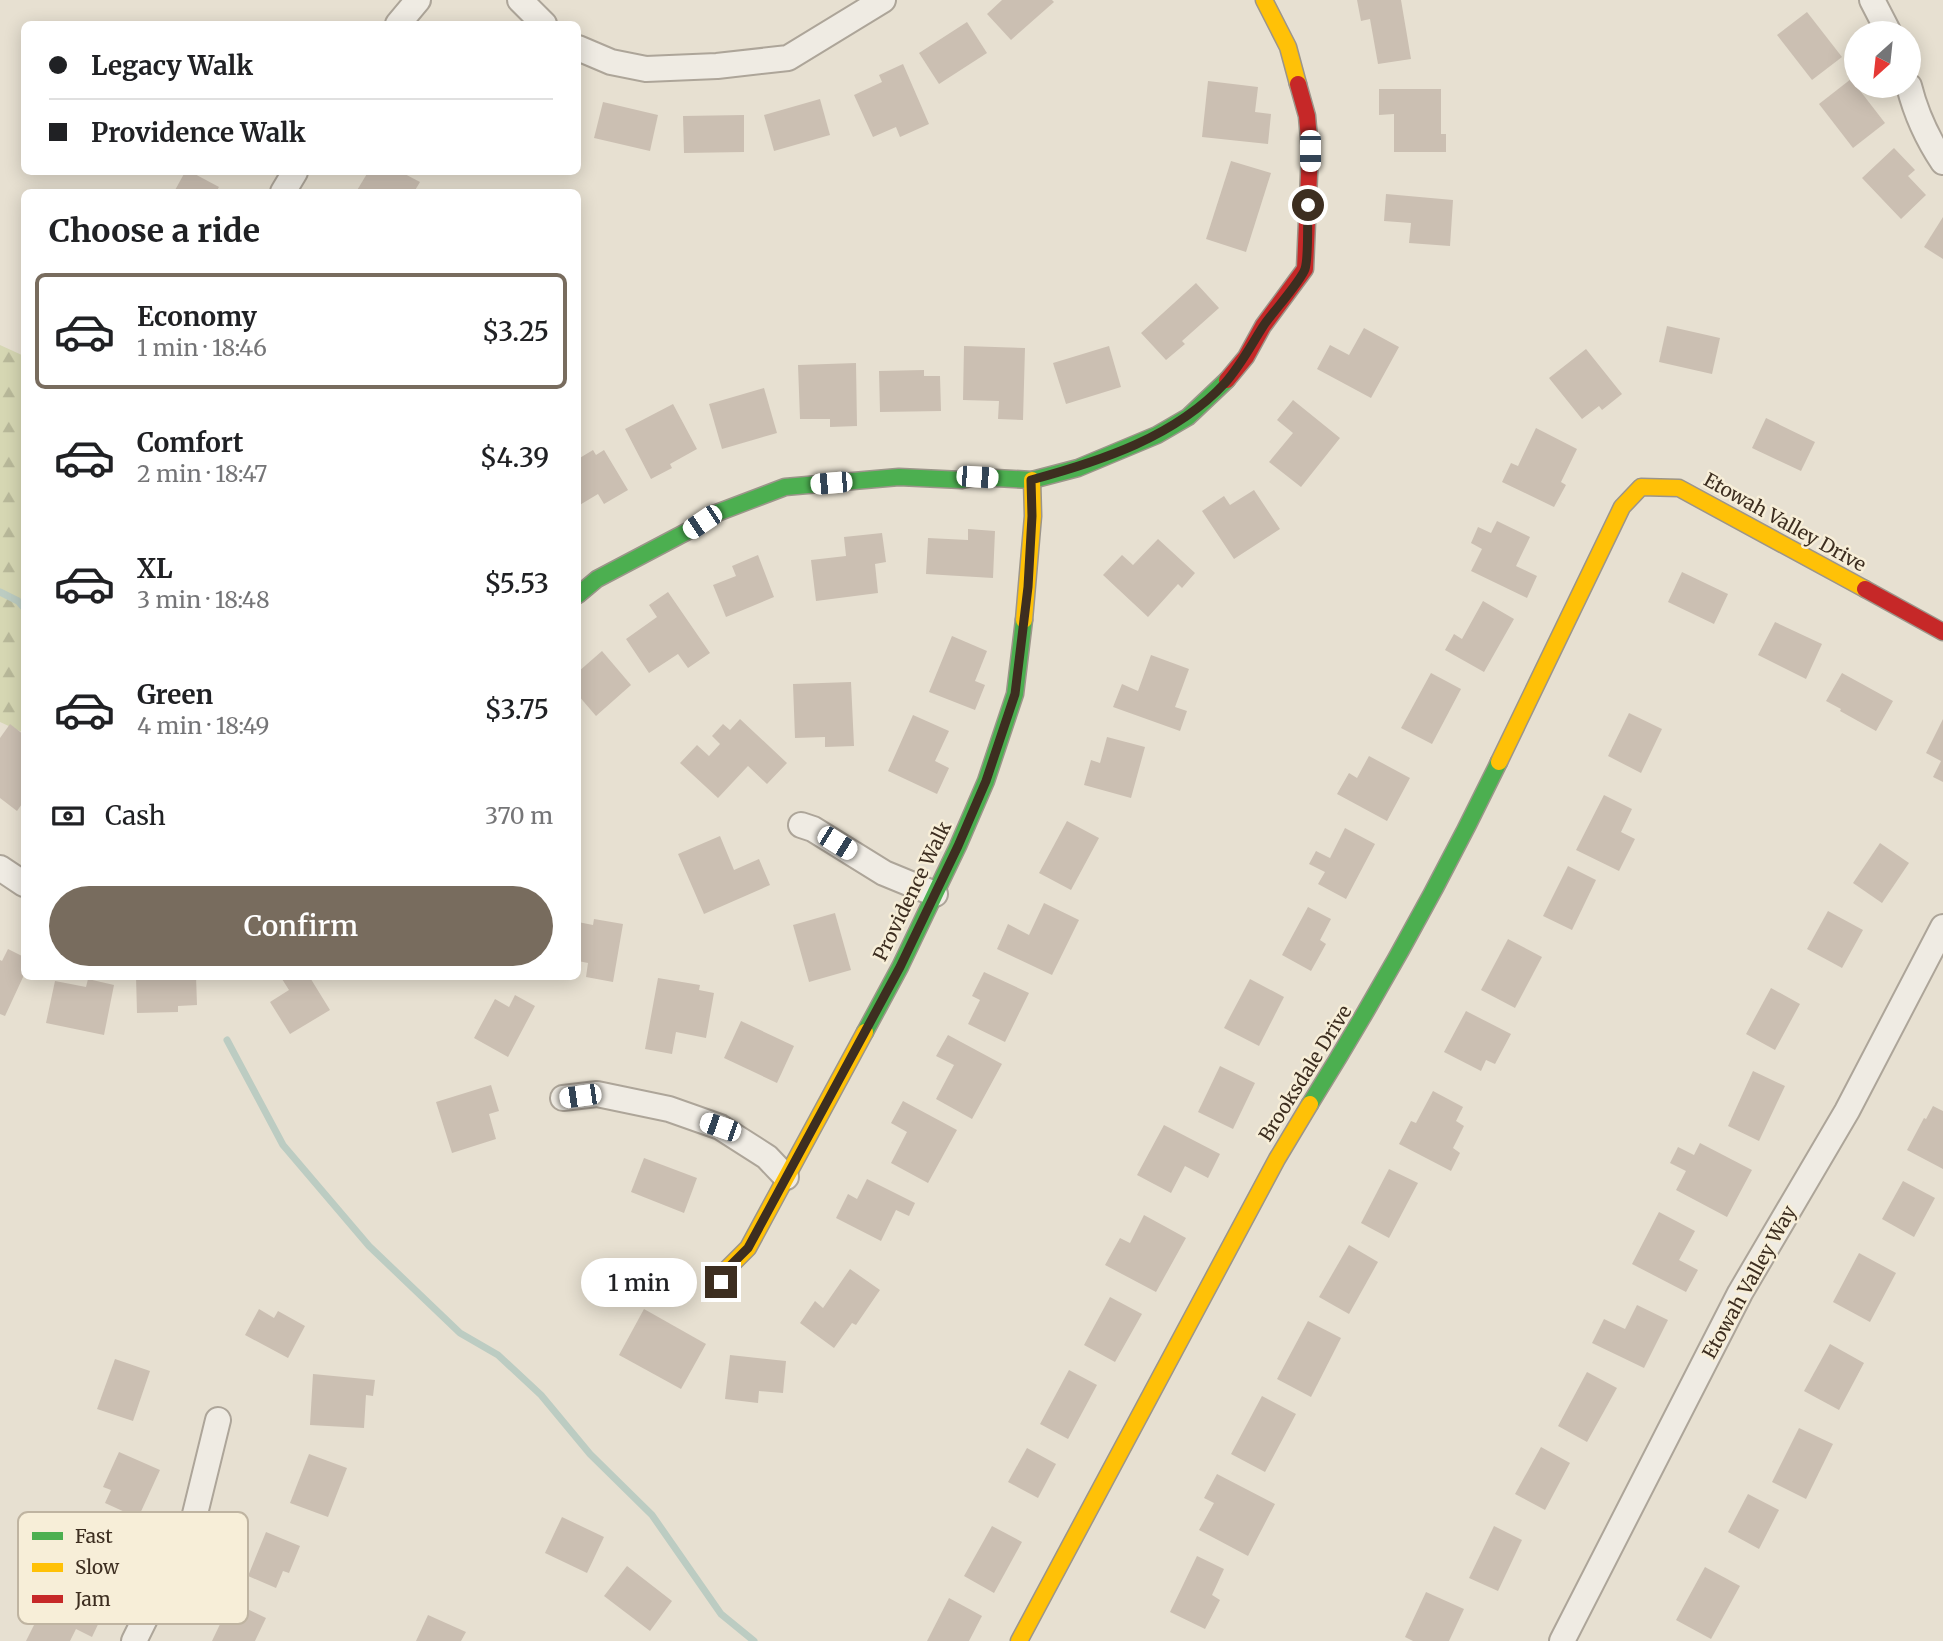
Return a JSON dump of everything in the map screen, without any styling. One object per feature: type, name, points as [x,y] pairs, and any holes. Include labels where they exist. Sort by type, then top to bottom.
[{"type":"street","points":[[400,21],[418,0]]},
{"type":"street","points":[[520,0],[541,21]]},
{"type":"street","points":[[581,49],[611,62],[646,69],[788,58],[883,0]]},
{"type":"street","points":[[581,592],[597,579],[690,530],[714,514],[785,487],[899,477],[1031,480],[1078,468],[1157,435],[1188,416],[1224,383],[1245,357],[1305,269],[1310,187],[1307,116],[1288,47],[1264,0]]},
{"type":"street","points":[[1872,0],[1883,21]]},
{"type":"street","points":[[1912,98],[1928,138],[1943,162]]},
{"type":"street","name":"Providence Walk","points":[[721,1282],[725,1271],[748,1248],[900,967],[986,781],[1015,694],[1028,587],[1031,480]]},
{"type":"street","name":"Etowah Valley Drive","points":[[1615,521],[1622,507],[1641,487],[1679,488],[1943,632]]},
{"type":"street","name":"Brooksdale Drive","points":[[1019,1641],[1277,1159],[1369,1009],[1473,816],[1615,521]]},
{"type":"street","points":[[801,825],[813,829],[884,873],[935,894]]},
{"type":"street","points":[[0,868],[21,882]]},
{"type":"street","name":"Etowah Valley Way","points":[[1562,1641],[1740,1293],[1847,1111],[1943,927]]},
{"type":"street","points":[[563,1098],[597,1094],[669,1109],[720,1127],[767,1157],[786,1177]]},
{"type":"street","points":[[195,1512],[218,1420]]},
{"type":"street","points":[[134,1641],[142,1624]]},
{"type":"green space","points":[[0,345],[21,355],[21,732],[0,722]]},
{"type":"building","points":[[1002,0],[1054,2],[1011,40],[987,14]]},
{"type":"building","points":[[1357,0],[1401,0],[1411,59],[1378,64],[1370,19],[1361,21]]},
{"type":"building","points":[[1807,12],[1842,57],[1812,80],[1777,35]]},
{"type":"building","points":[[967,22],[987,53],[939,84],[919,53]]},
{"type":"building","points":[[903,64],[929,124],[900,137],[896,127],[873,137],[854,95],[882,82],[879,75]]},
{"type":"building","points":[[1208,81],[1258,87],[1255,112],[1271,114],[1268,144],[1202,137]]},
{"type":"building","points":[[1844,84],[1844,98],[1866,98],[1885,123],[1853,148],[1819,104]]},
{"type":"building","points":[[1379,89],[1441,89],[1441,134],[1446,134],[1446,152],[1394,152],[1394,114],[1379,115]]},
{"type":"building","points":[[820,99],[830,135],[774,151],[764,115]]},
{"type":"building","points":[[603,102],[658,115],[650,151],[594,138]]},
{"type":"building","points":[[744,115],[744,152],[684,153],[683,116]]},
{"type":"building","points":[[1894,148],[1915,170],[1908,176],[1926,195],[1901,219],[1862,178]]},
{"type":"building","points":[[1231,161],[1271,173],[1246,252],[1206,239]]},
{"type":"building","points":[[183,175],[197,175],[219,187],[218,189],[176,189]]},
{"type":"building","points":[[366,175],[407,175],[420,182],[416,189],[358,189]]},
{"type":"building","points":[[1386,194],[1453,200],[1450,246],[1409,243],[1411,223],[1384,221]]},
{"type":"building","points":[[1943,217],[1943,259],[1924,247]]},
{"type":"building","points":[[1196,283],[1219,308],[1182,341],[1185,344],[1166,360],[1141,333]]},
{"type":"building","points":[[1667,326],[1720,338],[1712,374],[1659,362]]},
{"type":"building","points":[[1364,328],[1399,347],[1371,398],[1317,369],[1330,345],[1349,355]]},
{"type":"building","points":[[964,346],[1025,348],[1023,420],[998,419],[999,401],[963,400]]},
{"type":"building","points":[[1109,346],[1121,387],[1066,404],[1053,363]]},
{"type":"building","points":[[1586,349],[1622,394],[1602,410],[1599,406],[1582,419],[1549,378]]},
{"type":"building","points":[[856,363],[857,426],[830,427],[830,419],[800,419],[798,365]]},
{"type":"building","points":[[924,370],[924,376],[940,376],[941,411],[880,412],[879,371]]},
{"type":"building","points":[[764,388],[777,433],[722,449],[709,404]]},
{"type":"building","points":[[1293,400],[1340,438],[1301,487],[1269,462],[1293,433],[1277,420]]},
{"type":"building","points":[[673,404],[697,449],[670,464],[672,468],[651,479],[625,429]]},
{"type":"building","points":[[1766,418],[1815,442],[1801,471],[1752,448]]},
{"type":"building","points":[[1536,428],[1577,449],[1561,482],[1566,485],[1554,507],[1502,482],[1511,463],[1518,466]]},
{"type":"building","points":[[593,450],[596,455],[604,450],[628,490],[604,504],[598,494],[581,504],[581,457]]},
{"type":"building","points":[[1254,490],[1280,529],[1234,559],[1202,511],[1224,496],[1230,505]]},
{"type":"building","points":[[1497,521],[1530,537],[1516,566],[1537,576],[1527,598],[1471,571],[1482,549],[1471,543],[1478,527],[1491,533]]},
{"type":"building","points":[[968,529],[995,531],[993,578],[926,574],[928,538],[968,540]]},
{"type":"building","points":[[882,533],[886,562],[875,564],[878,593],[816,601],[811,560],[846,556],[844,537]]},
{"type":"building","points":[[1158,539],[1195,573],[1182,588],[1178,584],[1148,617],[1103,575],[1122,555],[1133,565]]},
{"type":"building","points":[[758,555],[774,597],[726,617],[713,585],[736,576],[732,566]]},
{"type":"building","points":[[1682,572],[1728,594],[1714,624],[1668,602]]},
{"type":"building","points":[[668,592],[710,653],[688,668],[678,654],[649,673],[626,639],[657,617],[649,605]]},
{"type":"building","points":[[1483,601],[1514,619],[1484,672],[1445,650],[1454,634],[1462,639]]},
{"type":"building","points":[[1775,622],[1822,644],[1806,679],[1758,655]]},
{"type":"building","points":[[952,636],[987,651],[975,681],[985,685],[975,710],[929,692]]},
{"type":"building","points":[[602,651],[631,685],[596,716],[581,698],[581,669]]},
{"type":"building","points":[[1151,655],[1189,669],[1175,707],[1187,711],[1180,731],[1113,707],[1122,684],[1138,691]]},
{"type":"building","points":[[1431,673],[1461,689],[1432,744],[1401,728]]},
{"type":"building","points":[[1842,673],[1893,701],[1876,731],[1826,701]]},
{"type":"building","points":[[851,682],[854,746],[825,747],[825,737],[795,738],[793,684]]},
{"type":"building","points":[[1629,713],[1662,729],[1641,773],[1608,756]]},
{"type":"building","points":[[913,715],[949,731],[935,761],[949,768],[937,794],[888,771]]},
{"type":"building","points":[[740,719],[787,763],[767,784],[748,766],[718,798],[680,763],[697,745],[709,756],[720,744],[712,736],[723,724],[730,730]]},
{"type":"building","points":[[1943,719],[1943,782],[1933,777],[1941,761],[1926,753]]},
{"type":"building","points":[[10,724],[21,733],[21,805],[17,811],[0,798],[0,738]]},
{"type":"building","points":[[1107,737],[1145,747],[1131,798],[1084,785],[1091,760],[1100,763]]},
{"type":"building","points":[[1369,756],[1410,778],[1387,821],[1337,794],[1349,773],[1357,778]]},
{"type":"building","points":[[1604,795],[1632,809],[1621,832],[1635,839],[1619,871],[1576,850]]},
{"type":"building","points":[[1067,821],[1099,838],[1071,890],[1039,873]]},
{"type":"building","points":[[1345,828],[1375,844],[1346,899],[1318,884],[1325,872],[1309,864],[1316,851],[1330,858]]},
{"type":"building","points":[[720,836],[734,870],[759,859],[770,885],[704,914],[678,854]]},
{"type":"building","points":[[1880,843],[1909,863],[1882,903],[1853,883]]},
{"type":"building","points":[[1568,866],[1596,880],[1572,930],[1543,916]]},
{"type":"building","points":[[1044,903],[1079,920],[1052,975],[997,949],[1008,924],[1029,935]]},
{"type":"building","points":[[1308,907],[1331,919],[1320,940],[1326,944],[1311,971],[1282,955]]},
{"type":"building","points":[[1828,911],[1863,930],[1842,968],[1807,949]]},
{"type":"building","points":[[835,913],[851,970],[809,982],[793,925]]},
{"type":"building","points":[[594,919],[623,924],[613,982],[586,977],[588,963],[581,962],[581,923],[593,925]]},
{"type":"building","points":[[1508,939],[1542,957],[1515,1008],[1481,990]]},
{"type":"building","points":[[8,949],[21,956],[22,980],[5,1016],[0,1014],[0,960],[2,961]]},
{"type":"building","points":[[984,972],[1029,993],[1005,1042],[968,1024],[980,1000],[972,996]]},
{"type":"building","points":[[658,978],[700,985],[699,990],[714,993],[706,1038],[676,1032],[672,1054],[645,1049]]},
{"type":"building","points":[[1250,979],[1284,997],[1259,1046],[1224,1028]]},
{"type":"building","points":[[88,980],[114,985],[104,1035],[46,1023],[55,981],[86,987]]},
{"type":"building","points":[[136,980],[196,980],[197,1005],[178,1006],[178,1012],[137,1013]]},
{"type":"building","points":[[283,980],[311,980],[330,1010],[290,1034],[270,1002],[289,990]]},
{"type":"building","points":[[1771,988],[1800,1004],[1775,1050],[1746,1034]]},
{"type":"building","points":[[515,995],[535,1006],[508,1057],[474,1038],[495,999],[509,1007]]},
{"type":"building","points":[[1466,1011],[1511,1034],[1495,1064],[1486,1060],[1481,1071],[1444,1052]]},
{"type":"building","points":[[741,1021],[794,1046],[777,1083],[724,1058]]},
{"type":"building","points":[[948,1035],[1002,1064],[972,1119],[936,1099],[954,1065],[936,1056]]},
{"type":"building","points":[[1220,1066],[1255,1083],[1233,1129],[1198,1112]]},
{"type":"building","points":[[1753,1071],[1785,1086],[1759,1141],[1728,1126]]},
{"type":"building","points":[[491,1085],[499,1111],[489,1114],[496,1139],[452,1153],[436,1102]]},
{"type":"building","points":[[1433,1091],[1463,1107],[1456,1121],[1464,1126],[1453,1148],[1460,1153],[1451,1171],[1399,1144],[1411,1121],[1416,1123]]},
{"type":"building","points":[[903,1101],[957,1130],[928,1183],[891,1163],[907,1132],[891,1123]]},
{"type":"building","points":[[1933,1106],[1943,1111],[1943,1169],[1907,1150]]},
{"type":"building","points":[[1164,1125],[1220,1154],[1208,1178],[1185,1166],[1171,1193],[1137,1175]]},
{"type":"building","points":[[1700,1143],[1752,1170],[1727,1217],[1676,1190],[1686,1171],[1670,1163],[1678,1147],[1694,1155]]},
{"type":"building","points":[[644,1158],[697,1178],[684,1213],[631,1192]]},
{"type":"building","points":[[1389,1169],[1418,1183],[1389,1238],[1361,1223]]},
{"type":"building","points":[[867,1179],[915,1203],[909,1216],[896,1210],[881,1241],[836,1218],[848,1194],[857,1199]]},
{"type":"building","points":[[1903,1181],[1935,1198],[1914,1237],[1882,1219]]},
{"type":"building","points":[[1659,1212],[1695,1231],[1679,1260],[1698,1270],[1686,1292],[1632,1264]]},
{"type":"building","points":[[1144,1215],[1186,1238],[1156,1292],[1105,1265],[1120,1238],[1130,1243]]},
{"type":"building","points":[[1349,1245],[1378,1262],[1349,1314],[1319,1297]]},
{"type":"building","points":[[1859,1253],[1896,1273],[1870,1322],[1833,1302]]},
{"type":"building","points":[[850,1269],[880,1290],[856,1325],[852,1323],[834,1348],[800,1323],[815,1301],[823,1308]]},
{"type":"building","points":[[1110,1297],[1142,1314],[1115,1362],[1084,1345]]},
{"type":"building","points":[[1637,1305],[1668,1320],[1644,1368],[1592,1343],[1604,1319],[1625,1329]]},
{"type":"building","points":[[259,1309],[274,1318],[278,1311],[305,1326],[288,1358],[245,1335]]},
{"type":"building","points":[[644,1309],[706,1344],[681,1389],[619,1355]]},
{"type":"building","points":[[1308,1321],[1341,1338],[1311,1397],[1277,1379]]},
{"type":"building","points":[[1830,1344],[1864,1363],[1839,1410],[1804,1391]]},
{"type":"building","points":[[730,1355],[786,1361],[783,1393],[759,1391],[758,1403],[725,1399]]},
{"type":"building","points":[[115,1359],[150,1371],[133,1421],[97,1409]]},
{"type":"building","points":[[1069,1370],[1097,1385],[1068,1439],[1040,1424]]},
{"type":"building","points":[[1587,1372],[1617,1388],[1587,1442],[1558,1426]]},
{"type":"building","points":[[313,1374],[375,1380],[373,1396],[366,1395],[364,1428],[310,1425]]},
{"type":"building","points":[[1262,1396],[1296,1414],[1265,1472],[1231,1454]]},
{"type":"building","points":[[1799,1428],[1833,1444],[1806,1499],[1772,1482]]},
{"type":"building","points":[[1541,1447],[1570,1463],[1545,1510],[1515,1494]]},
{"type":"building","points":[[1027,1448],[1056,1464],[1038,1498],[1008,1482]]},
{"type":"building","points":[[119,1452],[160,1470],[141,1512],[125,1512],[105,1503],[111,1490],[103,1487]]},
{"type":"building","points":[[309,1454],[347,1468],[328,1517],[290,1503]]},
{"type":"building","points":[[1217,1474],[1275,1504],[1248,1556],[1199,1530],[1214,1503],[1204,1498]]},
{"type":"building","points":[[1748,1494],[1779,1510],[1759,1549],[1728,1532]]},
{"type":"building","points":[[562,1517],[604,1537],[587,1573],[545,1553]]},
{"type":"building","points":[[992,1526],[1022,1542],[994,1593],[964,1576]]},
{"type":"building","points":[[1494,1526],[1522,1540],[1498,1591],[1469,1578]]},
{"type":"building","points":[[266,1532],[300,1546],[289,1573],[283,1571],[276,1588],[248,1576]]},
{"type":"building","points":[[1197,1556],[1224,1569],[1212,1595],[1220,1600],[1205,1629],[1170,1612]]},
{"type":"building","points":[[627,1566],[672,1601],[650,1631],[604,1596]]},
{"type":"building","points":[[1705,1567],[1740,1586],[1711,1639],[1676,1620]]},
{"type":"building","points":[[1426,1592],[1464,1609],[1449,1641],[1413,1641],[1405,1637]]},
{"type":"building","points":[[949,1598],[982,1616],[969,1641],[927,1641]]},
{"type":"building","points":[[248,1609],[266,1618],[255,1641],[212,1641],[220,1624],[248,1624]]},
{"type":"building","points":[[428,1615],[466,1632],[461,1641],[416,1641]]},
{"type":"building","points":[[34,1624],[98,1624],[92,1637],[76,1629],[70,1641],[26,1641]]},
{"type":"waterway","points":[[0,592],[21,604]]},
{"type":"waterway","points":[[227,1040],[283,1145],[369,1246],[460,1333],[498,1355],[541,1395],[590,1454],[652,1515],[721,1614],[754,1641]]},
{"type":"traffic: fast","points":[[581,592],[597,579],[690,530],[714,514],[785,487],[899,477],[1032,480],[1078,468],[1157,435],[1188,417],[1227,380]]},
{"type":"traffic: fast","points":[[865,1032],[900,967],[986,781],[1015,694],[1024,620]]},
{"type":"traffic: fast","points":[[1310,1104],[1409,936],[1499,762]]},
{"type":"traffic: slow","points":[[1264,0],[1288,47],[1298,84]]},
{"type":"traffic: slow","points":[[1024,620],[1033,516],[1032,480]]},
{"type":"traffic: slow","points":[[1499,762],[1622,507],[1641,487],[1679,488],[1865,589]]},
{"type":"traffic: slow","points":[[721,1282],[725,1271],[748,1248],[865,1032]]},
{"type":"traffic: slow","points":[[1019,1641],[1277,1159],[1310,1104]]},
{"type":"traffic: jam","points":[[1227,380],[1246,357],[1263,326],[1305,269],[1310,151],[1307,116],[1298,84]]},
{"type":"traffic: jam","points":[[1865,589],[1943,632]]},
{"type":"route","points":[[721,1282],[725,1271],[748,1248],[900,967],[986,781],[1015,694],[1028,587],[1031,480],[1078,468],[1157,435],[1188,416],[1224,383],[1305,269],[1308,205]]}]
